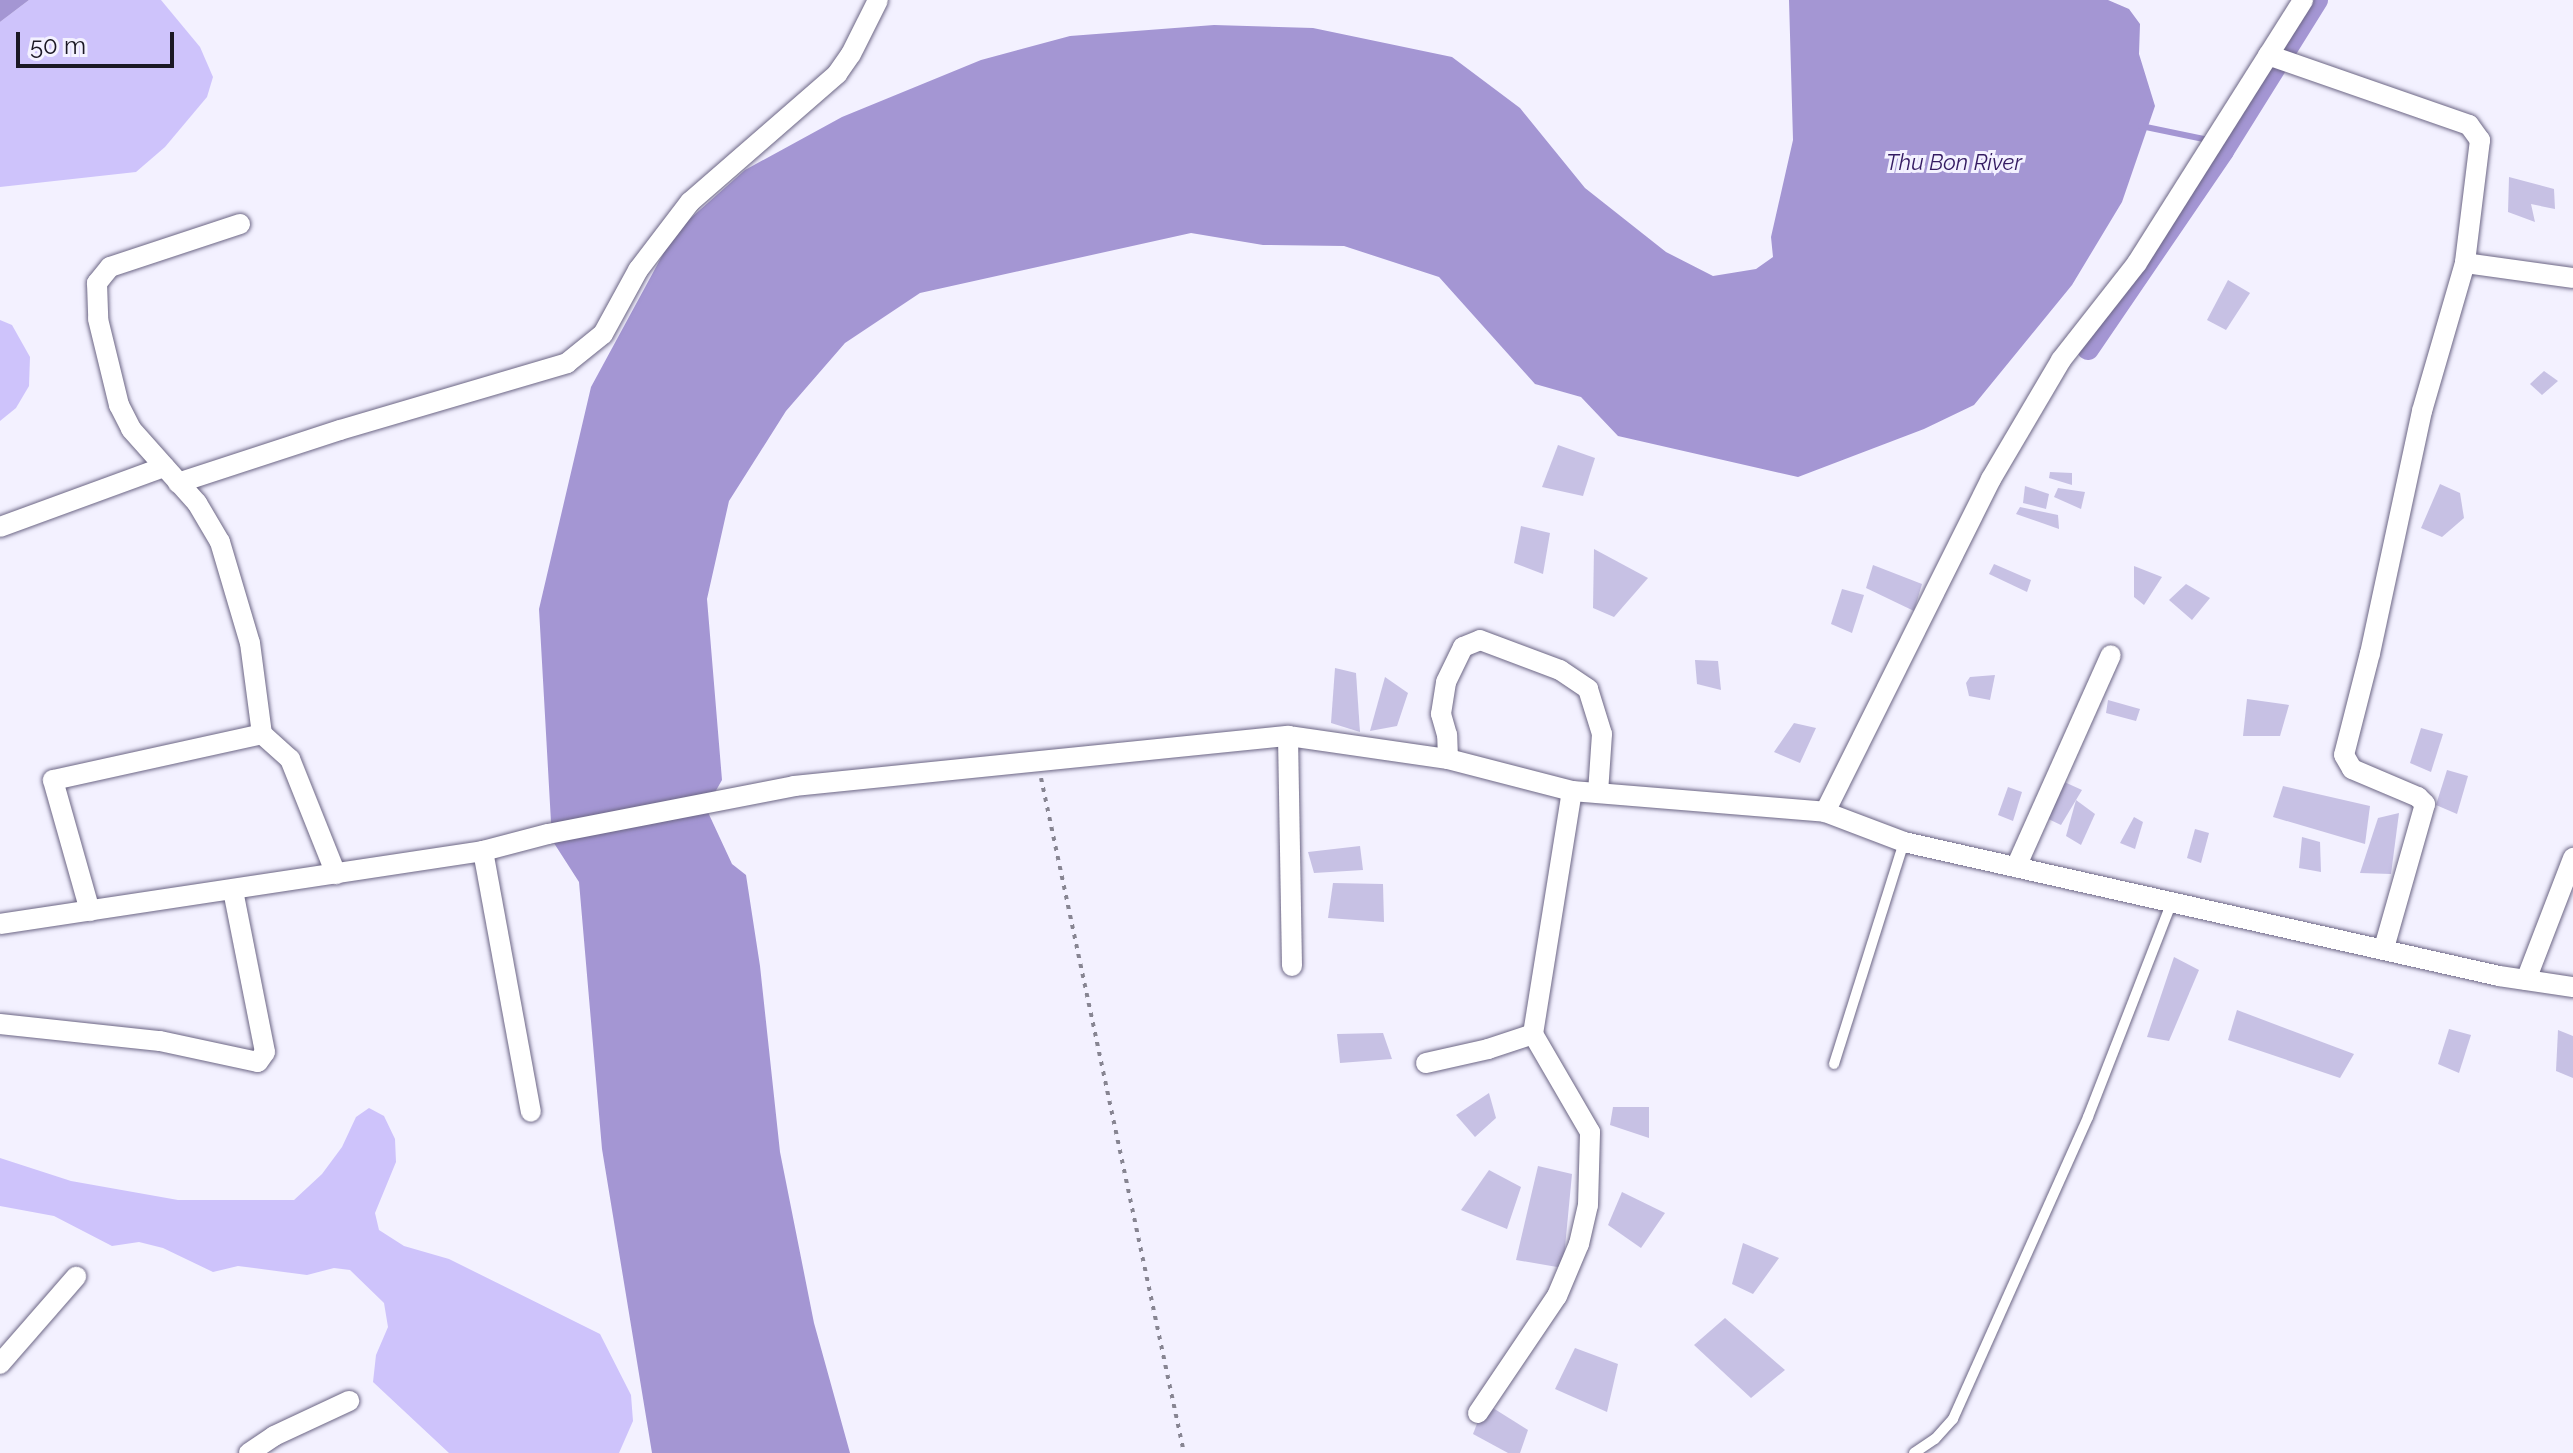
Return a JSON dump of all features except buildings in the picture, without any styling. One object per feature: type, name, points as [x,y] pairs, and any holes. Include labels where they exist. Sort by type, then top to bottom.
[{"type":"street","points":[[178,483],[340,430],[567,363],[603,334],[638,270],[690,202],[837,74],[851,54],[878,0]]},
{"type":"street","points":[[1825,812],[1991,479],[2061,360],[2137,263],[2275,57],[2303,0]]},
{"type":"street","points":[[2275,57],[2475,130],[2480,140],[2465,263],[2422,411],[2370,653],[2344,755],[2352,769],[2418,797],[2425,804],[2384,948]]},
{"type":"street","points":[[240,224],[110,267],[97,283],[98,319],[119,405],[131,429],[197,503],[220,542],[250,643],[262,734],[290,759],[336,874]]},
{"type":"street","points":[[2465,263],[2573,278]]},
{"type":"street","points":[[0,527],[164,467]]},
{"type":"street","points":[[1448,759],[1449,743],[1441,714],[1446,682],[1463,647],[1480,640],[1560,670],[1588,689],[1602,734],[1598,793]]},
{"type":"street","points":[[2016,867],[2111,655]]},
{"type":"street","points":[[90,911],[53,780],[262,734]]},
{"type":"street","points":[[0,924],[483,851],[548,834],[794,786],[1288,736],[1448,759],[1572,791],[1825,812],[1904,842],[2526,980],[2573,987]]},
{"type":"street","points":[[1288,736],[1292,966]]},
{"type":"street","points":[[1478,1413],[1557,1296],[1579,1244],[1588,1205],[1590,1132],[1533,1034],[1572,791]]},
{"type":"street","points":[[483,851],[531,1112]]},
{"type":"street","points":[[2526,980],[2573,858]]},
{"type":"street","points":[[0,1024],[160,1041],[258,1062],[265,1052],[233,890]]},
{"type":"street","points":[[1426,1063],[1488,1049],[1533,1034]]},
{"type":"street","points":[[4,1352],[76,1277]]},
{"type":"street","points":[[249,1453],[274,1436],[349,1401]]},
{"type":"lane","points":[[1834,1064],[1904,842]]},
{"type":"lane","points":[[1914,1453],[1935,1439],[1953,1419],[2088,1117],[2172,902]]},
{"type":"path","points":[[1038,761],[1184,1453]]},
{"type":"shaded area","points":[[29,0],[161,0],[200,47],[213,77],[207,97],[165,147],[136,172],[0,187],[0,22]]},
{"type":"shaded area","points":[[0,320],[12,325],[30,357],[29,386],[16,408],[0,421]]},
{"type":"shaded area","points":[[369,1108],[384,1116],[395,1139],[396,1162],[375,1213],[379,1230],[404,1246],[449,1259],[600,1334],[631,1395],[633,1421],[619,1453],[449,1453],[373,1382],[376,1355],[388,1327],[384,1303],[350,1270],[334,1268],[307,1275],[238,1266],[213,1272],[163,1248],[139,1242],[112,1246],[54,1216],[0,1206],[0,1158],[71,1181],[178,1200],[294,1200],[322,1174],[342,1147],[356,1117]]},
{"type":"water","points":[[0,0],[29,0],[0,22]]},
{"type":"water","name":"Thu Bon River","points":[[1789,0],[2108,0],[2129,9],[2140,24],[2139,54],[2155,106],[2122,202],[2072,285],[1974,405],[1924,429],[1798,477],[1618,436],[1581,397],[1535,384],[1439,277],[1344,246],[1263,245],[1191,233],[920,293],[845,343],[786,411],[729,501],[707,599],[722,780],[706,808],[732,864],[746,875],[760,966],[780,1152],[814,1323],[850,1453],[652,1453],[602,1149],[579,882],[552,840],[539,609],[591,387],[675,232],[745,170],[842,117],[981,60],[1070,36],[1214,25],[1313,28],[1452,57],[1520,108],[1585,188],[1666,252],[1713,276],[1756,269],[1773,257],[1771,237],[1793,140]]},
{"type":"waterway","points":[[2088,349],[2223,151],[2317,0]]},
{"type":"waterway","points":[[2141,126],[2204,139]]}]
